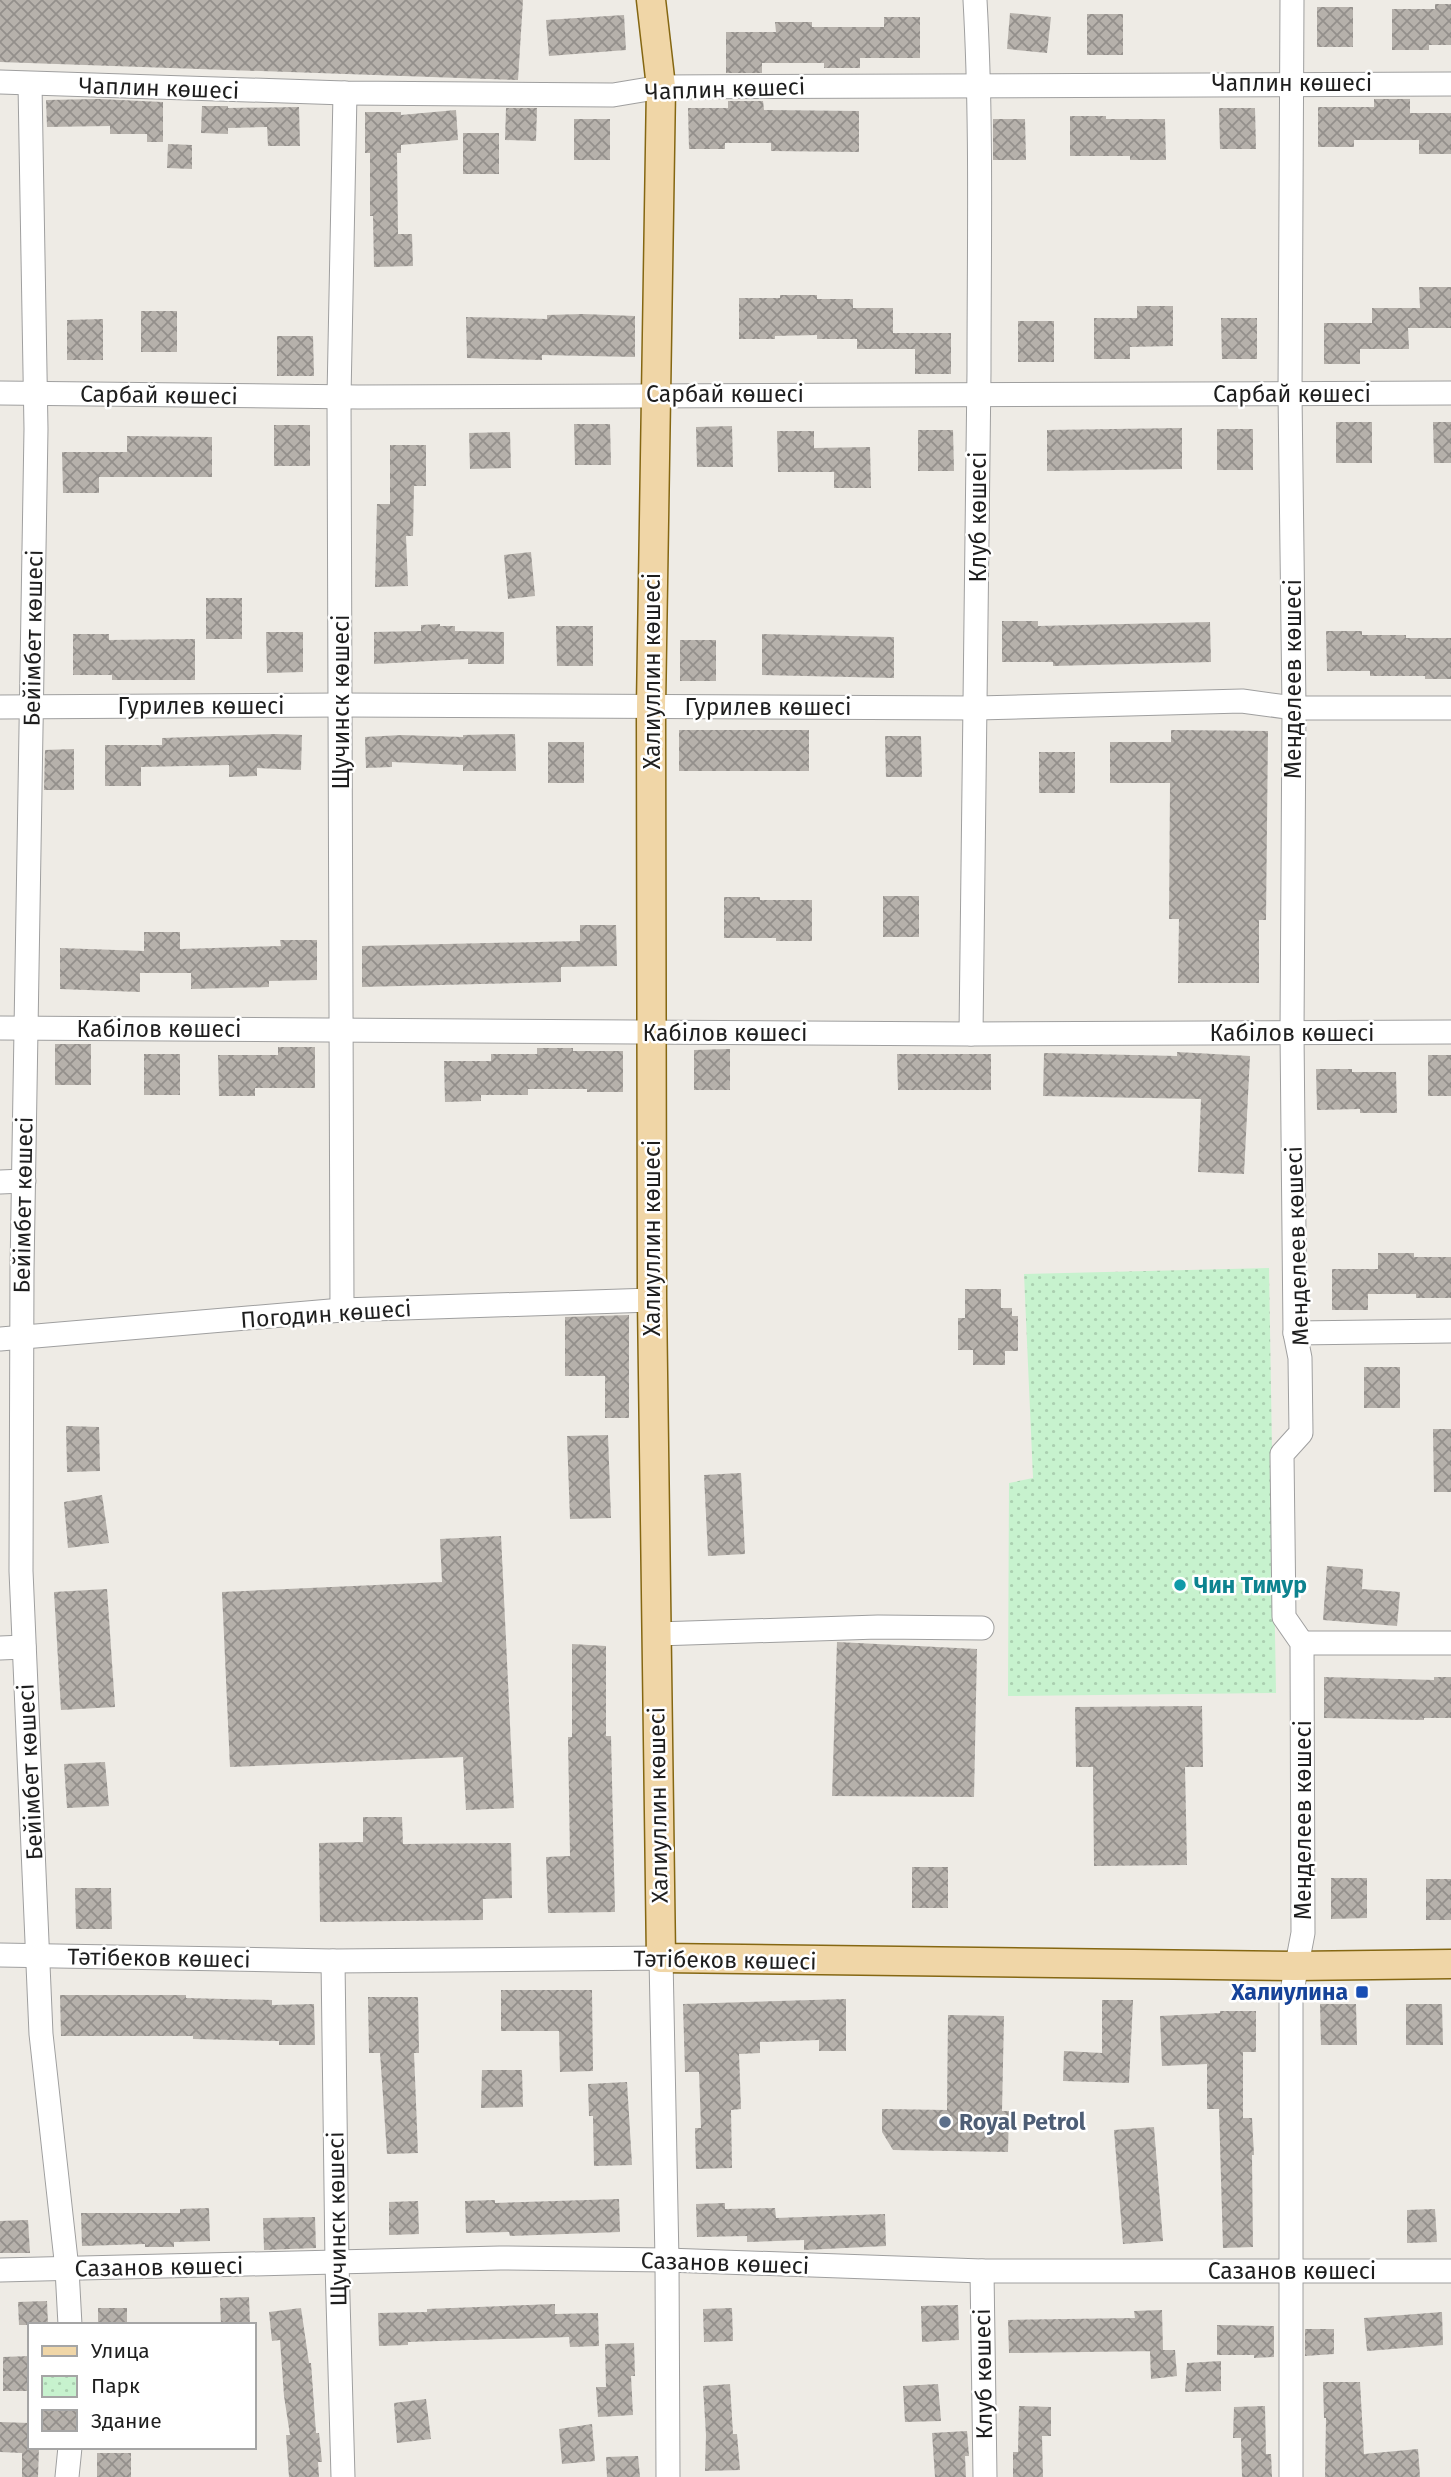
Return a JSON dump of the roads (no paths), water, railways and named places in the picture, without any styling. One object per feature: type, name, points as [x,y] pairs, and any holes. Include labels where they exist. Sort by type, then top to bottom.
[{"type":"main road","name":"Халиуллин көшесі","points":[[652,0],[662,87],[651,707],[652,1300],[661,1958]]},
{"type":"main road","name":"Тәтібеков көшесі","points":[[661,1958],[1295,1966],[1451,1964]]},
{"type":"street","name":"Клуб көшесі","points":[[971,1034],[979,393],[979,84],[975,0]]},
{"type":"street","name":"Менделеев көшесі","points":[[1291,2477],[1291,1996],[1303,1933],[1302,1643],[1284,1617],[1282,1454],[1301,1433],[1300,1358],[1295,1334],[1292,1033],[1292,0]]},
{"type":"street","name":"Чаплин көшесі","points":[[0,82],[345,93],[613,95],[662,87],[1451,84]]},
{"type":"street","name":"Бейімбет көшесі","points":[[30,84],[36,394],[32,707],[24,1181],[11,1339],[41,2034],[70,2323]]},
{"type":"street","name":"Щучинск көшесі","points":[[342,1310],[340,397],[345,93]]},
{"type":"street","name":"Сарбай көшесі","points":[[0,393],[340,397],[1451,393]]},
{"type":"street","name":"Гурилев көшесі","points":[[0,707],[342,705],[977,708],[1242,701],[1294,708],[1451,708]]},
{"type":"street","name":"Кабілов көшесі","points":[[0,1028],[971,1034],[1451,1032]]},
{"type":"street","points":[[0,1182],[24,1181]]},
{"type":"street","name":"Погодин көшесі","points":[[11,1339],[342,1310],[652,1300]]},
{"type":"street","points":[[1295,1334],[1451,1331]]},
{"type":"street","points":[[657,1634],[878,1627],[982,1628]]},
{"type":"street","points":[[1302,1643],[1451,1643]]},
{"type":"street","points":[[0,1648],[24,1647]]},
{"type":"street","name":"Тәтібеков көшесі","points":[[0,1955],[333,1961],[661,1958]]},
{"type":"street","name":"Халиуллин көшесі","points":[[661,1958],[668,2477]]},
{"type":"street","name":"Щучинск көшесі","points":[[333,1961],[343,2477]]},
{"type":"street","name":"Сазанов көшесі","points":[[0,2270],[500,2258],[667,2260],[982,2271],[1451,2271]]},
{"type":"street","name":"Клуб көшесі","points":[[982,2271],[985,2477]]},
{"type":"street","points":[[67,2477],[70,2449]]},
{"type":"place","name":"Чин Тимур","points":[[1180,1585]]},
{"type":"place","name":"Халиулина","points":[[1362,1992]]},
{"type":"place","name":"Royal Petrol","points":[[945,2122]]}]
